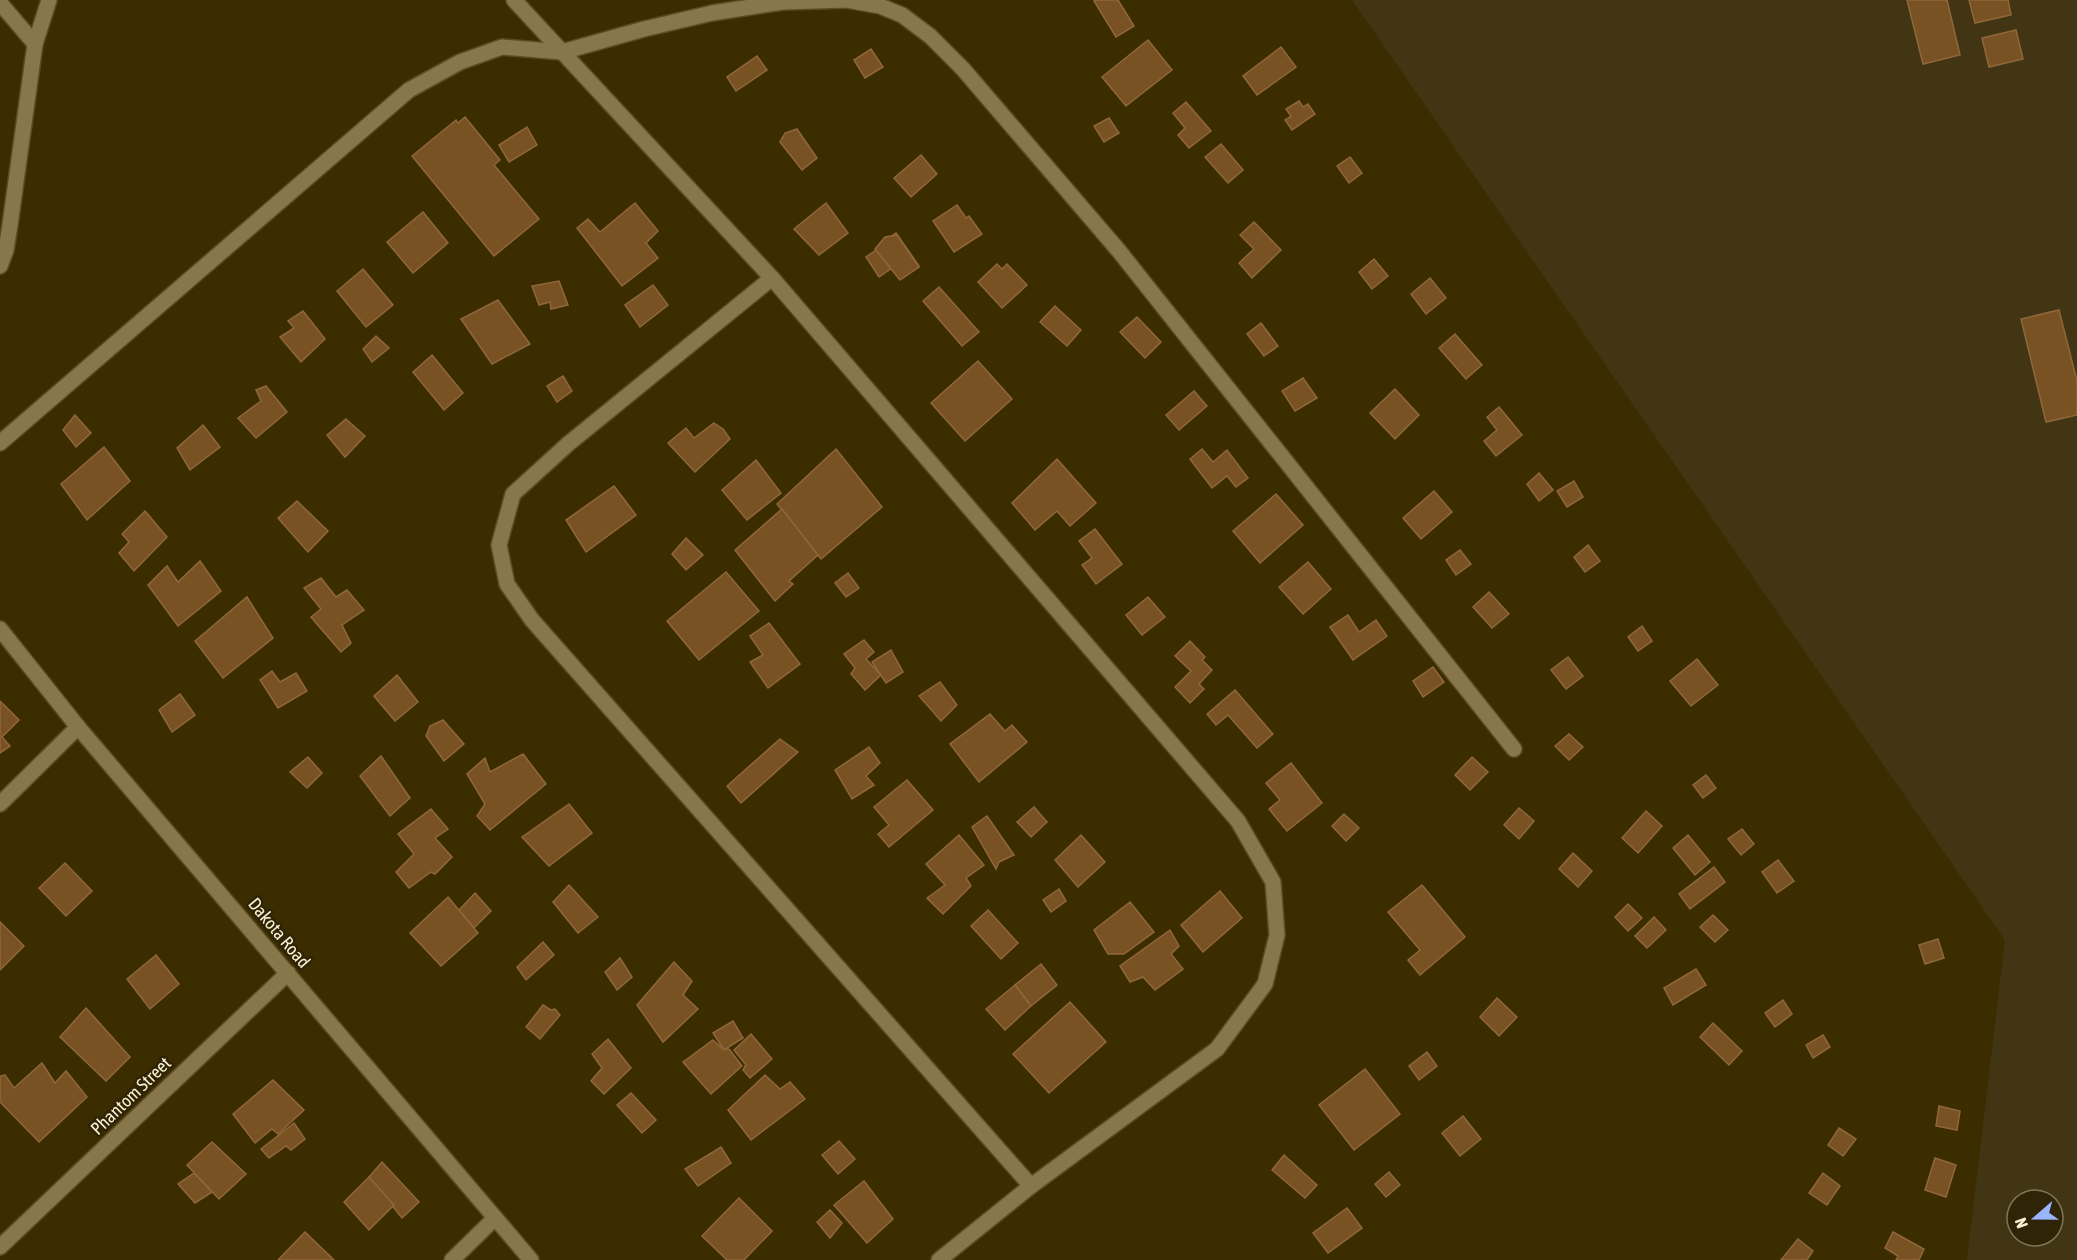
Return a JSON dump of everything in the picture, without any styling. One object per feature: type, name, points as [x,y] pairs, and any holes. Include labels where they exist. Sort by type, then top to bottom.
[{"type":"street","points":[[0,266],[10,225],[35,44],[49,0]]},
{"type":"street","points":[[514,0],[772,278],[1238,821],[1273,882],[1277,934],[1265,984],[1217,1049],[1031,1186],[939,1260]]},
{"type":"street","points":[[0,443],[408,90],[460,62],[502,47],[562,52],[712,13],[783,2],[848,0],[880,6],[902,15],[930,36],[963,69],[1119,251],[1514,749]]},
{"type":"street","points":[[0,3],[35,44]]},
{"type":"street","points":[[772,278],[568,444],[513,494],[499,544],[507,584],[532,620],[1031,1186]]},
{"type":"street","name":"Dakota Road","points":[[0,629],[78,727],[531,1260]]},
{"type":"street","points":[[0,804],[78,727]]},
{"type":"street","name":"Phantom Street","points":[[0,1247],[288,973]]},
{"type":"street","points":[[452,1260],[495,1218]]},
{"type":"shaded area","points":[[1352,0],[2077,0],[2077,1260],[1967,1260],[2005,940]]},
{"type":"building","points":[[1118,0],[1134,26],[1116,37],[1094,1]]},
{"type":"building","points":[[1907,0],[1947,0],[1960,55],[1923,64]]},
{"type":"building","points":[[1969,0],[2008,0],[2011,15],[1975,23]]},
{"type":"building","points":[[2016,30],[2023,59],[1989,67],[1982,38]]},
{"type":"building","points":[[1148,40],[1172,70],[1126,106],[1102,77]]},
{"type":"building","points":[[1281,47],[1296,67],[1257,95],[1243,76]]},
{"type":"building","points":[[871,49],[883,67],[865,78],[854,60]]},
{"type":"building","points":[[757,56],[767,70],[736,91],[727,77]]},
{"type":"building","points":[[1299,101],[1303,107],[1308,104],[1315,114],[1292,130],[1285,120],[1291,116],[1286,109]]},
{"type":"building","points":[[1186,102],[1211,131],[1189,148],[1178,135],[1185,128],[1173,113]]},
{"type":"building","points":[[465,117],[500,160],[494,165],[539,219],[494,256],[412,156],[456,120],[458,123]]},
{"type":"building","points":[[1109,118],[1119,133],[1104,142],[1094,126]]},
{"type":"building","points":[[527,127],[537,145],[509,162],[499,145]]},
{"type":"building","points":[[797,129],[817,158],[802,170],[780,142],[785,133]]},
{"type":"building","points":[[1221,144],[1243,170],[1228,183],[1205,157]]},
{"type":"building","points":[[921,155],[937,174],[911,197],[894,178]]},
{"type":"building","points":[[1350,157],[1362,173],[1349,183],[1337,166]]},
{"type":"building","points":[[635,203],[658,231],[646,243],[658,258],[622,286],[577,228],[588,219],[600,232]]},
{"type":"building","points":[[826,203],[848,233],[819,255],[794,229]]},
{"type":"building","points":[[957,205],[966,218],[969,216],[982,234],[954,252],[933,221]]},
{"type":"building","points":[[423,212],[448,243],[413,273],[387,242]]},
{"type":"building","points":[[1254,222],[1281,250],[1252,278],[1239,263],[1254,249],[1240,235]]},
{"type":"building","points":[[896,233],[919,266],[903,277],[895,266],[879,277],[866,257]]},
{"type":"building","points":[[897,235],[919,267],[900,280],[875,249],[885,237]]},
{"type":"building","points":[[1374,259],[1388,276],[1372,289],[1359,272]]},
{"type":"building","points":[[997,264],[1002,269],[1007,264],[1027,285],[1002,308],[978,282]]},
{"type":"building","points":[[363,269],[393,305],[366,327],[337,291]]},
{"type":"building","points":[[1430,278],[1446,298],[1426,314],[1411,294]]},
{"type":"building","points":[[559,281],[568,305],[551,309],[550,302],[539,305],[532,286]]},
{"type":"building","points":[[653,285],[668,305],[640,327],[625,305]]},
{"type":"building","points":[[939,287],[979,332],[962,346],[923,301]]},
{"type":"building","points":[[498,300],[530,344],[492,364],[461,319]]},
{"type":"building","points":[[1055,306],[1081,330],[1067,346],[1040,322]]},
{"type":"building","points":[[2059,310],[2077,381],[2077,415],[2046,422],[2021,319]]},
{"type":"building","points":[[303,311],[325,339],[301,362],[280,337],[294,328],[288,321]]},
{"type":"building","points":[[1137,317],[1161,342],[1145,358],[1120,332]]},
{"type":"building","points":[[1261,323],[1278,346],[1264,356],[1247,334]]},
{"type":"building","points":[[1455,334],[1482,365],[1466,379],[1439,348]]},
{"type":"building","points":[[376,336],[389,348],[372,362],[363,349]]},
{"type":"building","points":[[432,355],[463,393],[444,410],[413,372]]},
{"type":"building","points":[[978,361],[1012,399],[965,441],[931,403]]},
{"type":"building","points":[[563,376],[572,391],[557,402],[547,386]]},
{"type":"building","points":[[1303,378],[1317,398],[1295,411],[1282,391]]},
{"type":"building","points":[[266,386],[287,412],[256,438],[238,418],[261,401],[256,390]]},
{"type":"building","points":[[1395,389],[1419,415],[1395,439],[1370,413]]},
{"type":"building","points":[[1194,391],[1207,406],[1179,430],[1166,415]]},
{"type":"building","points":[[1499,407],[1522,435],[1496,456],[1484,441],[1497,430],[1487,417]]},
{"type":"building","points":[[75,415],[91,433],[76,447],[63,430]]},
{"type":"building","points":[[346,419],[365,436],[345,457],[327,435]]},
{"type":"building","points":[[714,423],[723,429],[730,439],[695,472],[668,443],[686,428],[694,438]]},
{"type":"building","points":[[203,425],[220,447],[190,470],[177,448]]},
{"type":"building","points":[[104,447],[130,481],[87,520],[61,484]]},
{"type":"building","points":[[836,449],[882,507],[821,559],[777,504]]},
{"type":"building","points":[[1202,449],[1213,462],[1227,450],[1248,478],[1236,487],[1227,476],[1212,488],[1190,459]]},
{"type":"building","points":[[1057,459],[1096,503],[1070,526],[1057,511],[1035,530],[1012,503]]},
{"type":"building","points":[[756,460],[781,493],[747,520],[722,490]]},
{"type":"building","points":[[1539,473],[1553,490],[1539,501],[1527,484]]},
{"type":"building","points":[[1574,481],[1583,497],[1567,507],[1557,491]]},
{"type":"building","points":[[614,486],[636,515],[586,552],[566,520]]},
{"type":"building","points":[[1434,491],[1452,512],[1421,539],[1403,518]]},
{"type":"building","points":[[1276,494],[1303,525],[1260,563],[1233,531]]},
{"type":"building","points":[[297,501],[328,531],[308,552],[278,518]]},
{"type":"building","points":[[782,509],[818,555],[789,581],[793,584],[775,601],[735,550]]},
{"type":"building","points":[[145,511],[167,537],[134,571],[119,553],[129,542],[122,534]]},
{"type":"building","points":[[1095,529],[1122,564],[1096,584],[1082,565],[1092,558],[1079,541]]},
{"type":"building","points":[[686,538],[703,555],[686,570],[672,554]]},
{"type":"building","points":[[1588,545],[1600,561],[1585,572],[1574,557]]},
{"type":"building","points":[[1460,550],[1471,564],[1456,575],[1446,560]]},
{"type":"building","points":[[200,561],[221,591],[178,626],[148,585],[167,566],[178,582]]},
{"type":"building","points":[[1308,562],[1331,589],[1303,614],[1279,587]]},
{"type":"building","points":[[726,572],[759,611],[699,660],[667,621]]},
{"type":"building","points":[[848,573],[859,588],[846,597],[835,583]]},
{"type":"building","points":[[321,578],[336,597],[347,590],[364,610],[342,625],[351,643],[341,652],[311,617],[321,609],[304,588]]},
{"type":"building","points":[[1489,592],[1509,614],[1492,628],[1473,607]]},
{"type":"building","points":[[247,597],[273,638],[223,678],[195,641]]},
{"type":"building","points":[[1148,597],[1165,617],[1142,635],[1126,615]]},
{"type":"building","points":[[1348,615],[1359,632],[1376,620],[1387,636],[1353,660],[1330,627]]},
{"type":"building","points":[[769,623],[800,664],[768,688],[750,662],[763,655],[750,636]]},
{"type":"building","points":[[1642,626],[1652,641],[1638,651],[1628,637]]},
{"type":"building","points":[[864,640],[874,652],[866,659],[881,675],[865,690],[851,674],[855,668],[844,654]]},
{"type":"building","points":[[1190,641],[1205,657],[1202,660],[1212,670],[1199,684],[1204,689],[1190,703],[1175,687],[1191,671],[1175,656]]},
{"type":"building","points":[[891,650],[903,672],[886,683],[872,662]]},
{"type":"building","points":[[1568,657],[1583,676],[1566,689],[1551,670]]},
{"type":"building","points":[[1697,659],[1718,685],[1691,706],[1670,681]]},
{"type":"building","points":[[1433,667],[1444,682],[1423,697],[1413,681]]},
{"type":"building","points":[[272,671],[280,682],[296,673],[307,691],[278,708],[260,680]]},
{"type":"building","points":[[397,675],[418,702],[395,721],[374,696]]},
{"type":"building","points":[[940,682],[957,705],[941,721],[919,696]]},
{"type":"building","points":[[1235,690],[1273,734],[1257,748],[1228,715],[1216,725],[1207,714]]},
{"type":"building","points":[[180,694],[195,715],[172,732],[159,710]]},
{"type":"building","points":[[0,701],[19,720],[2,737],[10,746],[0,753]]},
{"type":"building","points":[[990,714],[1005,731],[1012,725],[1027,742],[979,782],[950,744]]},
{"type":"building","points":[[443,720],[464,744],[444,761],[426,736],[430,726]]},
{"type":"building","points":[[1569,734],[1583,747],[1569,760],[1555,746]]},
{"type":"building","points":[[780,739],[798,752],[741,803],[727,786]]},
{"type":"building","points":[[869,747],[880,763],[866,776],[874,785],[852,799],[835,770]]},
{"type":"building","points":[[523,754],[546,784],[490,830],[477,816],[485,804],[467,774],[485,758],[490,772]]},
{"type":"building","points":[[381,756],[410,798],[390,816],[360,776]]},
{"type":"building","points":[[308,757],[322,773],[307,788],[290,772]]},
{"type":"building","points":[[1472,757],[1488,772],[1470,790],[1455,775]]},
{"type":"building","points":[[1291,763],[1322,803],[1287,831],[1269,809],[1280,800],[1266,783]]},
{"type":"building","points":[[1706,775],[1716,788],[1703,798],[1693,785]]},
{"type":"building","points":[[907,780],[933,810],[889,847],[878,834],[889,825],[874,807]]},
{"type":"building","points":[[569,804],[592,833],[549,866],[522,837]]},
{"type":"building","points":[[1034,807],[1047,822],[1031,837],[1017,822]]},
{"type":"building","points":[[1519,808],[1534,821],[1519,839],[1504,825]]},
{"type":"building","points":[[431,809],[448,829],[435,838],[452,857],[435,874],[431,872],[409,888],[396,872],[414,854],[398,834]]},
{"type":"building","points":[[1646,811],[1662,826],[1638,853],[1622,838]]},
{"type":"building","points":[[1344,814],[1359,828],[1346,841],[1332,826]]},
{"type":"building","points":[[987,816],[1014,855],[999,862],[996,869],[972,827]]},
{"type":"building","points":[[1742,829],[1754,844],[1741,855],[1728,839]]},
{"type":"building","points":[[959,835],[984,865],[966,878],[971,886],[943,914],[927,898],[945,885],[926,864]]},
{"type":"building","points":[[1081,835],[1105,862],[1078,887],[1055,860]]},
{"type":"building","points":[[1688,835],[1710,862],[1695,875],[1673,848]]},
{"type":"building","points":[[1573,853],[1592,871],[1578,887],[1559,869]]},
{"type":"building","points":[[1778,860],[1794,881],[1777,893],[1762,872]]},
{"type":"building","points":[[65,863],[92,891],[66,916],[39,888]]},
{"type":"building","points":[[1714,867],[1725,882],[1690,909],[1679,894]]},
{"type":"building","points":[[569,885],[598,917],[578,933],[553,902]]},
{"type":"building","points":[[1422,885],[1465,937],[1420,975],[1408,960],[1420,950],[1388,912]]},
{"type":"building","points":[[1059,889],[1066,901],[1051,912],[1043,900]]},
{"type":"building","points":[[1220,891],[1242,918],[1203,952],[1181,925]]},
{"type":"building","points":[[475,893],[491,911],[474,928],[459,910]]},
{"type":"building","points":[[448,897],[478,933],[441,966],[410,933]]},
{"type":"building","points":[[1130,902],[1154,932],[1124,954],[1108,954],[1094,930]]},
{"type":"building","points":[[1628,904],[1642,918],[1628,931],[1615,917]]},
{"type":"building","points":[[988,910],[1018,943],[1001,959],[971,926]]},
{"type":"building","points":[[1713,915],[1728,930],[1715,942],[1700,927]]},
{"type":"building","points":[[1654,917],[1666,930],[1647,948],[1635,936]]},
{"type":"building","points":[[0,922],[24,946],[0,970]]},
{"type":"building","points":[[1170,930],[1179,946],[1171,954],[1183,969],[1155,990],[1143,977],[1130,982],[1120,966]]},
{"type":"building","points":[[1938,939],[1944,958],[1925,964],[1919,945]]},
{"type":"building","points":[[543,942],[554,955],[526,980],[517,967]]},
{"type":"building","points":[[156,955],[179,984],[150,1009],[127,979]]},
{"type":"building","points":[[620,958],[632,977],[617,990],[605,972]]},
{"type":"building","points":[[674,962],[692,981],[683,995],[698,1009],[663,1042],[637,1005]]},
{"type":"building","points":[[1041,964],[1057,985],[1031,1006],[1015,985]]},
{"type":"building","points":[[1696,969],[1706,985],[1673,1005],[1664,988]]},
{"type":"building","points":[[1015,985],[1031,1006],[1005,1030],[986,1009]]},
{"type":"building","points":[[1497,998],[1517,1017],[1499,1036],[1480,1017]]},
{"type":"building","points":[[1783,1000],[1792,1014],[1775,1027],[1765,1013]]},
{"type":"building","points":[[1070,1002],[1106,1042],[1049,1093],[1013,1054]]},
{"type":"building","points":[[543,1005],[551,1010],[555,1009],[560,1015],[540,1039],[526,1027]]},
{"type":"building","points":[[86,1008],[130,1057],[106,1081],[60,1037]]},
{"type":"building","points":[[733,1021],[743,1038],[724,1050],[713,1033]]},
{"type":"building","points":[[1713,1023],[1742,1051],[1729,1065],[1700,1037]]},
{"type":"building","points":[[751,1034],[772,1059],[750,1078],[743,1070],[746,1065],[734,1050]]},
{"type":"building","points":[[1823,1035],[1830,1047],[1813,1058],[1806,1045]]},
{"type":"building","points":[[608,1039],[631,1068],[604,1094],[591,1081],[602,1068],[592,1054]]},
{"type":"building","points":[[713,1040],[724,1050],[729,1049],[742,1066],[711,1094],[683,1062]]},
{"type":"building","points":[[1427,1052],[1437,1066],[1419,1080],[1409,1066]]},
{"type":"building","points":[[42,1063],[55,1083],[66,1071],[87,1097],[39,1142],[0,1102],[0,1076],[5,1075],[14,1088]]},
{"type":"building","points":[[1365,1069],[1400,1114],[1354,1150],[1319,1105]]},
{"type":"building","points":[[765,1075],[780,1089],[790,1082],[805,1099],[751,1140],[728,1110]]},
{"type":"building","points":[[273,1080],[304,1110],[278,1134],[272,1129],[255,1143],[233,1114]]},
{"type":"building","points":[[631,1093],[656,1120],[642,1133],[617,1105]]},
{"type":"building","points":[[1939,1106],[1960,1111],[1957,1130],[1936,1126]]},
{"type":"building","points":[[1463,1116],[1481,1139],[1460,1156],[1442,1133]]},
{"type":"building","points":[[294,1123],[305,1139],[291,1150],[286,1146],[269,1158],[261,1149]]},
{"type":"building","points":[[1839,1128],[1856,1139],[1843,1156],[1828,1145]]},
{"type":"building","points":[[839,1141],[855,1159],[838,1174],[822,1155]]},
{"type":"building","points":[[212,1142],[246,1174],[219,1199],[187,1165]]},
{"type":"building","points":[[721,1147],[731,1163],[698,1186],[685,1169]]},
{"type":"building","points":[[1284,1155],[1317,1185],[1305,1198],[1272,1170]]},
{"type":"building","points":[[1935,1158],[1956,1165],[1946,1197],[1925,1190]]},
{"type":"building","points":[[382,1162],[419,1202],[402,1218],[369,1177]]},
{"type":"building","points":[[1389,1172],[1400,1185],[1386,1197],[1375,1184]]},
{"type":"building","points":[[194,1173],[212,1192],[195,1203],[178,1184]]},
{"type":"building","points":[[1823,1173],[1840,1186],[1827,1205],[1809,1193]]},
{"type":"building","points":[[369,1177],[394,1205],[369,1230],[344,1202]]},
{"type":"building","points":[[864,1181],[893,1219],[867,1243],[834,1205]]},
{"type":"building","points":[[739,1198],[772,1231],[744,1260],[727,1260],[702,1236]]},
{"type":"building","points":[[1347,1208],[1362,1228],[1328,1253],[1313,1233]]},
{"type":"building","points":[[830,1210],[842,1223],[830,1238],[817,1222]]},
{"type":"building","points":[[305,1232],[334,1260],[278,1260]]},
{"type":"building","points":[[1893,1232],[1924,1249],[1919,1260],[1896,1260],[1898,1256],[1885,1248]]},
{"type":"building","points":[[1798,1239],[1813,1251],[1807,1260],[1781,1260]]}]
